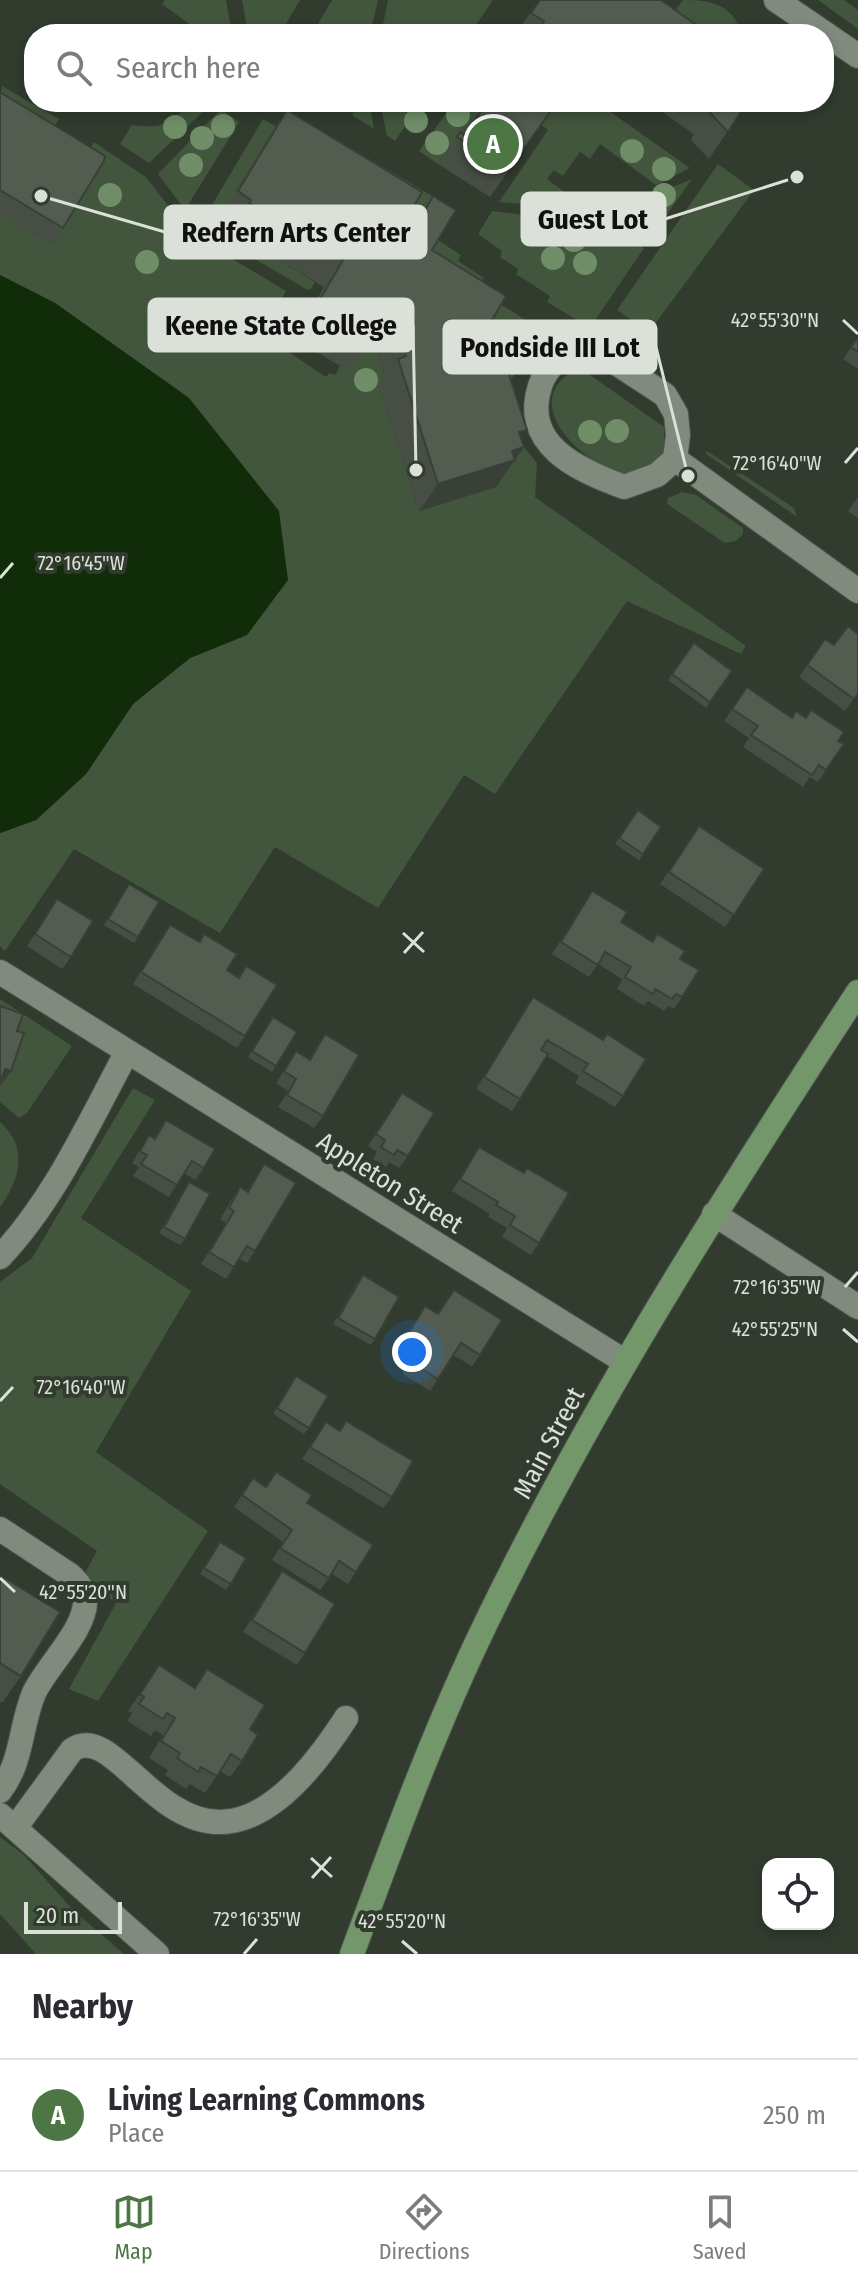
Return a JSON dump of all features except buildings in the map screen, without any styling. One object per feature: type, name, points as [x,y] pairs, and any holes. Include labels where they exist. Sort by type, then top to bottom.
[{"type":"main road","name":"Main Street","points":[[352,1954],[400,1825],[485,1625],[624,1361],[714,1214],[858,992]]},
{"type":"street","points":[[776,0],[811,24]]},
{"type":"street","points":[[834,40],[858,56]]},
{"type":"street","points":[[579,349],[596,350],[665,395],[676,414],[678,435],[675,459],[657,475],[624,487],[568,461],[547,442],[537,424],[535,403],[542,380],[564,355],[579,349]]},
{"type":"street","points":[[675,459],[858,591]]},
{"type":"street","name":"Appleton Street","points":[[0,972],[624,1361]]},
{"type":"street","points":[[0,1257],[23,1232],[55,1184],[127,1052]]},
{"type":"street","points":[[714,1214],[858,1307]]},
{"type":"street","points":[[0,1529],[70,1575],[79,1583],[85,1601],[79,1622],[34,1693],[18,1760],[0,1791]]},
{"type":"street","points":[[157,1954],[7,1821],[72,1750],[86,1743],[96,1745],[121,1762],[150,1794],[176,1815],[193,1823],[226,1828],[272,1807],[292,1790],[327,1748],[346,1718]]},
{"type":"shaded area","points":[[165,0],[226,0],[230,24],[189,24],[162,4]]},
{"type":"shaded area","points":[[242,0],[300,0],[286,24],[246,24]]},
{"type":"shaded area","points":[[332,0],[378,0],[372,24],[318,24]]},
{"type":"shaded area","points":[[388,0],[493,0],[477,24],[383,24]]},
{"type":"shaded area","points":[[683,0],[719,6],[738,24],[666,24]]},
{"type":"shaded area","points":[[818,0],[844,0],[858,10],[858,29]]},
{"type":"shaded area","points":[[2,86],[24,99],[24,112],[47,112],[59,119],[52,130],[0,99]]},
{"type":"shaded area","points":[[181,112],[203,112],[149,163],[120,144],[132,125],[158,126]]},
{"type":"shaded area","points":[[218,112],[225,112],[239,122],[185,210],[158,174]]},
{"type":"shaded area","points":[[354,112],[371,112],[374,129],[352,115]]},
{"type":"shaded area","points":[[382,112],[415,112],[395,141],[387,136]]},
{"type":"shaded area","points":[[447,112],[480,112],[445,162],[441,159],[438,164],[419,151]]},
{"type":"shaded area","points":[[550,112],[610,112],[690,168],[656,185],[600,144],[590,159],[580,152],[563,176],[554,170],[547,179],[579,203],[549,206],[499,202],[548,130],[541,125]]},
{"type":"shaded area","points":[[292,113],[434,197],[417,225],[223,221],[215,236],[199,227],[263,119],[282,130]]},
{"type":"shaded area","points":[[94,142],[146,177],[189,233],[286,291],[262,334],[326,377],[329,373],[335,375],[340,366],[348,370],[365,342],[376,349],[387,383],[379,386],[419,511],[496,487],[520,442],[537,463],[535,497],[746,646],[741,654],[627,601],[495,794],[464,775],[378,908],[275,847],[220,933],[74,849],[5,951],[0,946],[0,833],[36,820],[86,774],[133,704],[190,658],[247,635],[189,398],[55,303],[0,275],[0,213],[80,165]]},
{"type":"shaded area","points":[[718,164],[754,190],[649,332],[617,310]]},
{"type":"shaded area","points":[[692,179],[651,237],[610,209],[629,205]]},
{"type":"shaded area","points":[[492,211],[550,218],[593,212],[644,248],[590,328],[547,302],[550,296],[516,274],[518,269],[500,257],[502,251],[478,234]]},
{"type":"shaded area","points":[[230,230],[315,282],[310,290],[224,241]]},
{"type":"shaded area","points":[[436,239],[461,255],[458,261],[484,278],[480,284],[499,303],[532,324],[524,336],[534,344],[511,380],[477,361],[413,277]]},
{"type":"shaded area","points":[[0,275],[55,303],[189,398],[279,511],[288,580],[247,635],[190,658],[133,704],[86,774],[36,820],[0,833]]},
{"type":"shaded area","points":[[583,370],[664,427],[664,452],[640,473],[622,473],[591,458],[575,446],[554,416],[552,400],[557,385],[572,373]]},
{"type":"shaded area","points":[[707,451],[794,508],[797,517],[705,453]]},
{"type":"shaded area","points":[[682,492],[696,495],[743,528],[743,534],[736,541],[725,543],[667,504],[668,498]]},
{"type":"shaded area","points":[[0,999],[72,1046],[27,1113],[19,1118],[0,1102]]},
{"type":"shaded area","points":[[133,1088],[155,1100],[81,1218],[191,1291],[96,1452],[208,1531],[98,1701],[69,1689],[116,1603],[88,1581],[86,1571],[97,1551],[0,1484],[0,1282],[32,1258]]},
{"type":"shaded area","points":[[0,1122],[15,1142],[18,1164],[13,1186],[0,1207]]},
{"type":"shaded area","points":[[0,1837],[24,1855],[73,1910],[124,1954],[36,1954],[0,1914]]},
{"type":"place","name":"Living Learning Commons","points":[[493,144]]},
{"type":"place","name":"Guest Lot","points":[[797,177]]},
{"type":"place","name":"Redfern Arts Center","points":[[41,196]]},
{"type":"place","name":"Keene State College","points":[[416,470]]},
{"type":"place","name":"Pondside III Lot","points":[[688,476]]}]
